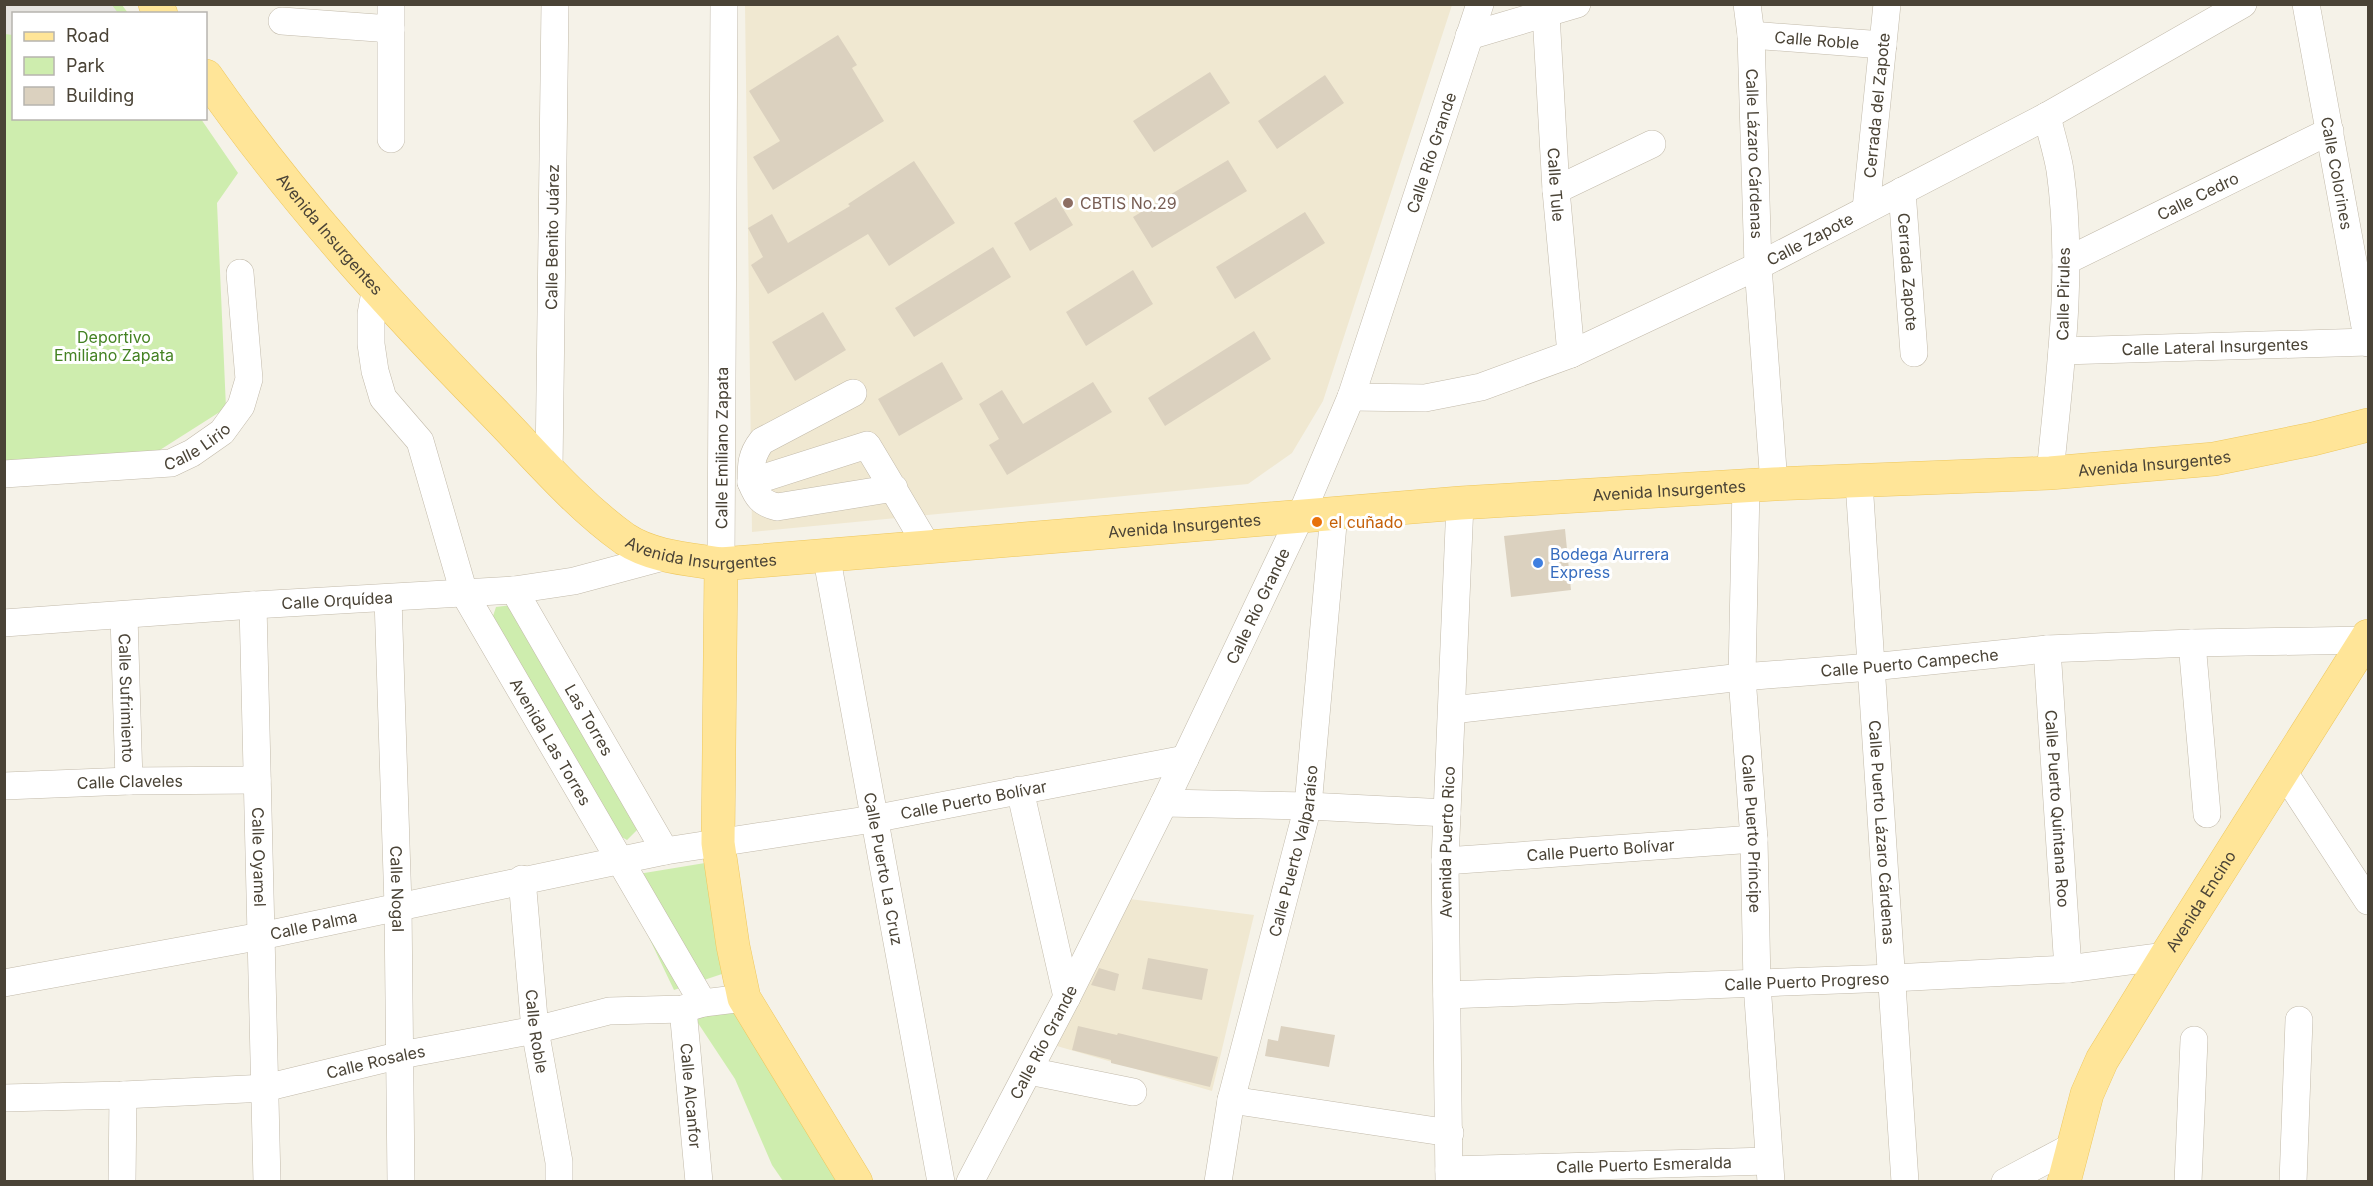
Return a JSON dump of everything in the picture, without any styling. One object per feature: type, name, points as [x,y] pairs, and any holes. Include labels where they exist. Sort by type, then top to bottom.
[{"type":"main road","name":"Avenida Insurgentes","points":[[207,77],[291,187],[376,288],[549,469],[590,510],[627,540],[667,556],[721,564],[1460,503],[1760,485],[2050,473],[2214,459],[2313,439],[2368,425]]},
{"type":"main road","name":"Calle Emiliano Zapata","points":[[721,564],[718,843],[733,946],[744,998]]},
{"type":"main road","name":"Avenida Encino","points":[[2064,1182],[2087,1094],[2102,1060],[2368,640]]},
{"type":"main road","points":[[744,998],[856,1182]]},
{"type":"street","name":"Calle Benito Juárez","points":[[549,469],[555,4]]},
{"type":"street","name":"Calle Emiliano Zapata","points":[[721,564],[724,4]]},
{"type":"street","name":"Calle Río Grande","points":[[970,1182],[1067,997],[1164,803],[1301,515],[1351,398],[1480,4]]},
{"type":"street","points":[[1470,36],[1576,4]]},
{"type":"street","name":"Calle Lázaro Cárdenas","points":[[1747,4],[1758,266],[1760,485]]},
{"type":"street","name":"Cerrada del Zapote","points":[[1866,209],[1887,4]]},
{"type":"street","name":"Calle Zapote","points":[[1351,398],[1425,398],[1481,387],[1571,354],[1758,266],[2047,116],[2243,4]]},
{"type":"street","name":"Calle Colorines","points":[[2306,4],[2368,342]]},
{"type":"street","name":"Calle Tule","points":[[1545,14],[1556,190],[1571,354]]},
{"type":"street","points":[[282,21],[391,17],[391,139]]},
{"type":"street","name":"Calle Roble","points":[[1750,35],[1883,45]]},
{"type":"street","name":"Calle Pirules","points":[[2047,116],[2060,169],[2066,261],[2062,351],[2050,473]]},
{"type":"street","name":"Calle Cedro","points":[[2066,261],[2330,131]]},
{"type":"street","points":[[1556,190],[1652,144]]},
{"type":"street","name":"Cerrada Zapote","points":[[1902,191],[1914,353]]},
{"type":"street","name":"Calle Lirio","points":[[4,474],[171,463],[192,453],[222,432],[241,406],[249,379],[240,273]]},
{"type":"street","name":"Avenida Las Torres","points":[[376,288],[371,314],[371,344],[383,398],[420,441],[464,593],[620,860],[693,1006]]},
{"type":"street","name":"Calle Lateral Insurgentes","points":[[2062,351],[2368,342]]},
{"type":"street","points":[[854,393],[762,441],[754,451],[751,461],[752,483],[756,495],[764,504],[777,507],[894,488]]},
{"type":"street","points":[[752,483],[867,445],[927,546]]},
{"type":"street","name":"Calle Puerto Lázaro Cárdenas","points":[[1859,482],[1905,1182]]},
{"type":"street","name":"Calle Puerto Príncipe","points":[[1760,485],[1742,677],[1754,839],[1758,984],[1769,1171]]},
{"type":"street","name":"Avenida Puerto Rico","points":[[1449,1176],[1445,861],[1460,503]]},
{"type":"street","name":"Calle Puerto Valparaíso","points":[[1218,1182],[1231,1100],[1308,806],[1334,513]]},
{"type":"street","name":"Calle Puerto La Cruz","points":[[826,555],[941,1182]]},
{"type":"street","name":"Calle Orquídea","points":[[4,624],[253,605],[514,590],[574,581],[667,556]]},
{"type":"street","name":"Las Torres","points":[[514,590],[665,851]]},
{"type":"street","name":"Calle Nogal","points":[[388,597],[398,906],[401,1182]]},
{"type":"street","name":"Calle Oyamel","points":[[253,605],[267,1182]]},
{"type":"street","name":"Calle Sufrimiento","points":[[124,616],[129,781]]},
{"type":"street","name":"Calle Puerto Campeche","points":[[1452,710],[1742,677],[1871,668],[2047,649],[2192,643],[2368,640]]},
{"type":"street","points":[[2192,643],[2206,814]]},
{"type":"street","name":"Calle Puerto Quintana Roo","points":[[2047,649],[2068,969]]},
{"type":"street","name":"Calle Puerto Bolívar","points":[[620,860],[873,819],[1185,759]]},
{"type":"street","points":[[2283,771],[2368,901]]},
{"type":"street","name":"Calle Claveles","points":[[4,786],[129,781],[257,780]]},
{"type":"street","points":[[1020,790],[1067,997]]},
{"type":"street","points":[[1164,803],[1308,806],[1447,813]]},
{"type":"street","name":"Calle Puerto Bolívar","points":[[1445,861],[1754,839]]},
{"type":"street","name":"Calle Palma","points":[[4,983],[261,936],[620,860]]},
{"type":"street","name":"Calle Roble","points":[[522,879],[535,1030],[559,1162],[560,1182]]},
{"type":"street","name":"Calle Puerto Progreso","points":[[1447,995],[1758,984],[2068,969],[2166,956]]},
{"type":"street","name":"Calle Rosales","points":[[4,1098],[265,1088],[401,1055],[535,1030],[609,1011],[693,1006],[744,998]]},
{"type":"street","name":"Calle Alcanfor","points":[[693,1006],[699,1182]]},
{"type":"street","points":[[2293,1182],[2299,1020]]},
{"type":"street","points":[[2188,1182],[2194,1040]]},
{"type":"street","points":[[1029,1071],[1132,1092]]},
{"type":"street","points":[[122,1182],[123,1095]]},
{"type":"street","points":[[1231,1100],[1450,1133]]},
{"type":"street","points":[[2005,1182],[2073,1146]]},
{"type":"street","name":"Calle Puerto Esmeralda","points":[[1449,1176],[1769,1171]]},
{"type":"shaded area","points":[[4,5],[112,5],[117,12],[12,12],[12,35],[5,34]]},
{"type":"shaded area","name":"CBTIS No.29","points":[[745,5],[1452,5],[1323,401],[1292,453],[1248,484],[752,532]]},
{"type":"shaded area","points":[[1122,898],[1254,915],[1212,1091],[1050,1044]]},
{"type":"green space","name":"Deportivo Emiliano Zapata","points":[[5,5],[122,5],[127,12],[12,12],[12,120],[202,120],[238,173],[217,203],[226,408],[152,455],[5,470]]},
{"type":"green space","points":[[511,605],[638,829],[627,840],[615,833],[493,616],[496,607]]},
{"type":"green space","points":[[705,863],[722,974],[674,990],[620,877]]},
{"type":"green space","points":[[736,1005],[849,1181],[783,1181],[772,1165],[735,1079],[694,1017]]},
{"type":"building","points":[[838,35],[857,65],[852,68],[884,121],[773,190],[753,157],[780,141],[749,91]]},
{"type":"building","points":[[1210,72],[1230,103],[1154,152],[1133,121]]},
{"type":"building","points":[[1325,75],[1344,103],[1277,149],[1258,121]]},
{"type":"building","points":[[1228,160],[1247,191],[1152,248],[1133,217]]},
{"type":"building","points":[[914,161],[955,223],[889,266],[868,234],[768,294],[751,265],[763,257],[748,228],[772,214],[788,243],[850,206],[848,204]]},
{"type":"building","points":[[1056,197],[1073,225],[1030,251],[1014,223]]},
{"type":"building","points":[[1305,212],[1325,243],[1235,299],[1216,267]]},
{"type":"building","points":[[993,247],[1011,277],[914,337],[895,308]]},
{"type":"building","points":[[1133,270],[1153,304],[1086,346],[1066,312]]},
{"type":"building","points":[[823,312],[846,350],[795,381],[772,342]]},
{"type":"building","points":[[1254,331],[1271,359],[1165,426],[1148,398]]},
{"type":"building","points":[[942,362],[963,399],[899,436],[878,399]]},
{"type":"building","points":[[1093,382],[1112,412],[1007,475],[989,445],[999,439],[979,404],[1002,390],[1023,424]]},
{"type":"building","name":"Bodega Aurrera Express","points":[[1565,529],[1571,590],[1511,597],[1504,536]]},
{"type":"building","points":[[1148,958],[1208,969],[1202,1000],[1142,989]]},
{"type":"building","points":[[1099,968],[1119,974],[1115,991],[1091,985]]},
{"type":"building","points":[[1078,1026],[1117,1035],[1118,1033],[1218,1057],[1210,1087],[1111,1063],[1111,1060],[1072,1050]]},
{"type":"building","points":[[1281,1026],[1335,1035],[1329,1067],[1265,1056],[1268,1039],[1278,1041]]},
{"type":"place","name":"CBTIS No.29","points":[[1068,203]]},
{"type":"place","name":"el cuñado","points":[[1317,522]]},
{"type":"place","name":"Bodega Aurrera Express","points":[[1538,563]]}]
